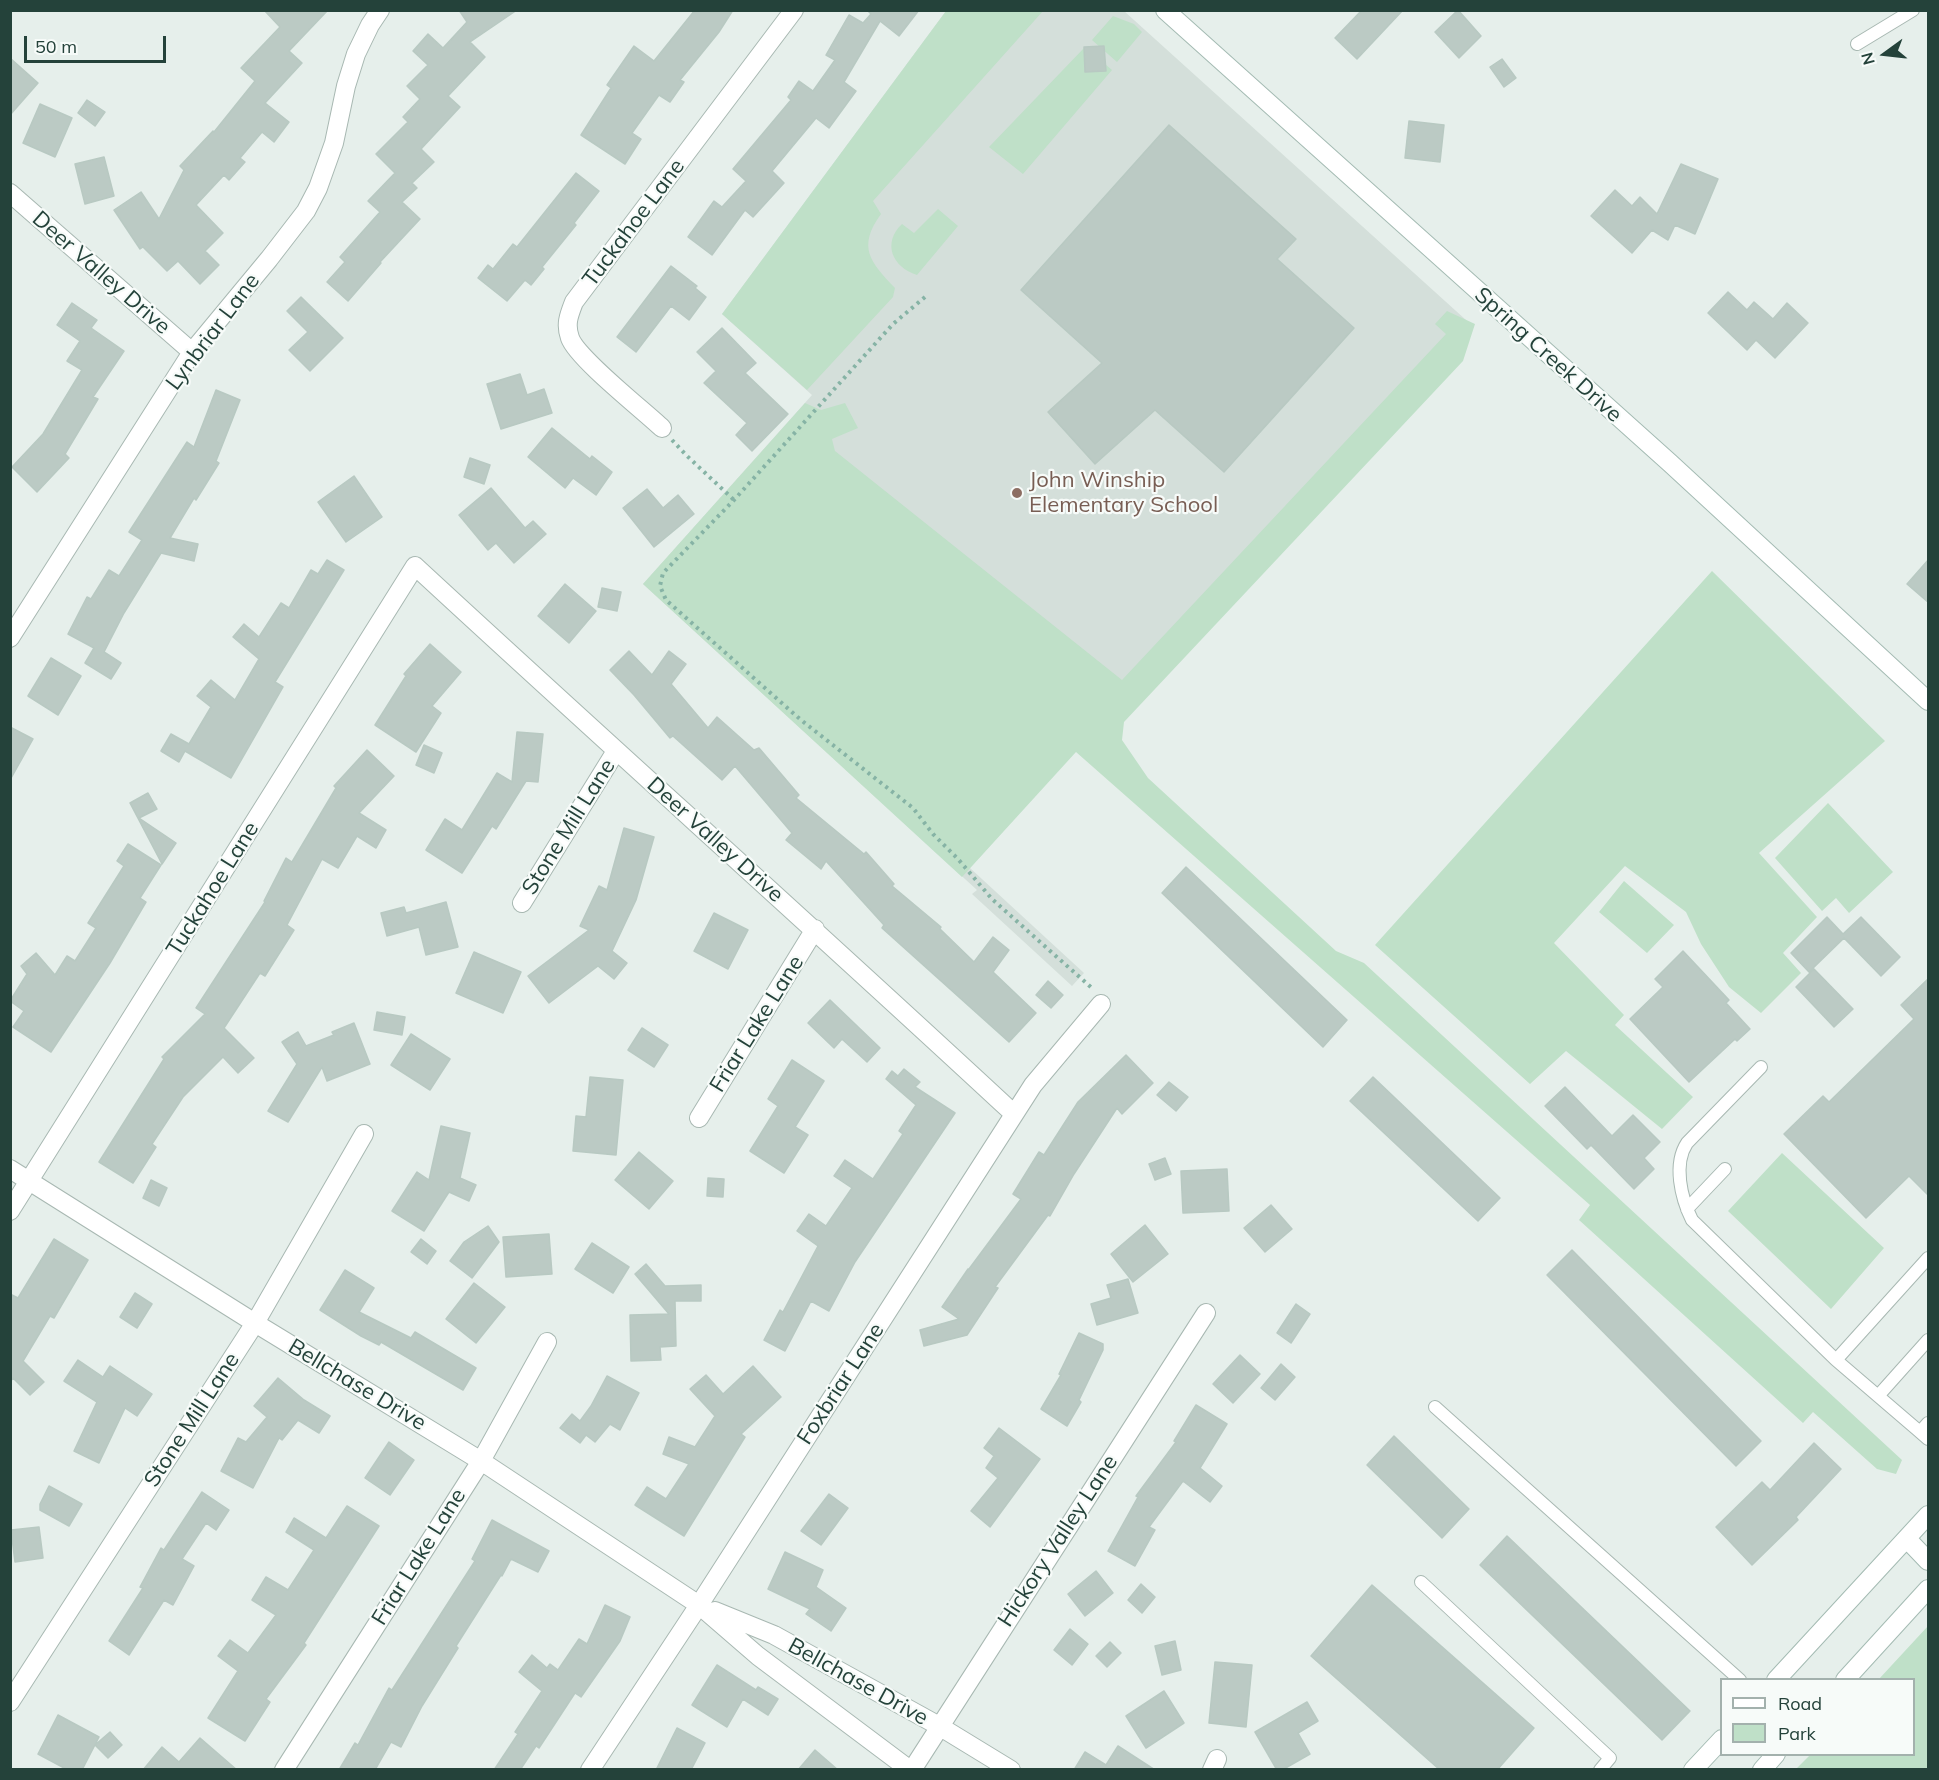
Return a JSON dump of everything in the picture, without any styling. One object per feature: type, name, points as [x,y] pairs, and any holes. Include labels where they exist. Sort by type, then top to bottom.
[{"type":"street","name":"Lynbriar Lane","points":[[10,638],[192,352],[306,211],[318,188],[334,144],[346,86],[356,54],[380,10]]},
{"type":"street","name":"Tuckahoe Lane","points":[[662,428],[580,354],[570,338],[567,319],[574,302],[794,10]]},
{"type":"street","name":"Spring Creek Drive","points":[[1165,10],[1670,463],[1929,701]]},
{"type":"street","name":"Deer Valley Drive","points":[[10,193],[192,352]]},
{"type":"street","name":"Deer Valley Drive","points":[[415,566],[616,752],[815,929],[1014,1114]]},
{"type":"street","name":"Tuckahoe Lane","points":[[10,1211],[415,566]]},
{"type":"street","name":"Stone Mill Lane","points":[[522,903],[616,752]]},
{"type":"street","name":"Friar Lake Lane","points":[[699,1118],[815,929]]},
{"type":"street","name":"Foxbriar Lane","points":[[590,1770],[699,1605],[1033,1085],[1101,1004]]},
{"type":"street","name":"Stone Mill Lane","points":[[10,1702],[255,1323],[364,1134]]},
{"type":"street","name":"Bellchase Drive","points":[[10,1169],[481,1461],[699,1605],[758,1656],[911,1770]]},
{"type":"street","name":"Hickory Valley Lane","points":[[911,1770],[1206,1313]]},
{"type":"street","name":"Friar Lake Lane","points":[[284,1770],[481,1461],[547,1342]]},
{"type":"street","points":[[1778,1678],[1929,1515]]},
{"type":"street","points":[[1906,1539],[1929,1561]]},
{"type":"street","points":[[1847,1678],[1929,1589]]},
{"type":"street","name":"Bellchase Drive","points":[[699,1605],[774,1635],[939,1726],[1011,1770]]},
{"type":"street","points":[[1693,1770],[1720,1741]]},
{"type":"street","points":[[1762,1770],[1775,1756]]},
{"type":"lane","points":[[1857,44],[1913,10]]},
{"type":"lane","points":[[1761,1067],[1681,1152],[1679,1165],[1687,1209],[1692,1220],[1836,1360],[1878,1396],[1926,1431]]},
{"type":"lane","points":[[1687,1209],[1725,1169]]},
{"type":"lane","points":[[1836,1360],[1928,1258]]},
{"type":"lane","points":[[1878,1396],[1929,1340]]},
{"type":"lane","points":[[1435,1407],[1738,1678]]},
{"type":"lane","points":[[1421,1582],[1610,1758],[1600,1770]]},
{"type":"path","points":[[925,297],[893,324],[734,500],[663,573],[660,586],[666,600],[801,720],[913,808],[933,834],[992,899],[1097,992],[1101,1004]]},
{"type":"path","points":[[662,428],[686,455],[734,500]]},
{"type":"shaded area","name":"John Winship Elementary School","points":[[946,11],[1124,11],[1466,320],[970,868],[1084,973],[1072,986],[972,894],[977,890],[643,584],[812,395],[722,314]]},
{"type":"green space","points":[[946,11],[1043,11],[873,201],[881,214],[874,226],[868,245],[873,262],[895,288],[893,297],[807,390],[722,314]]},
{"type":"green space","points":[[1113,16],[1134,24],[1142,32],[1117,62],[1092,40]]},
{"type":"green space","points":[[1085,47],[1112,70],[1023,174],[989,147]]},
{"type":"green space","points":[[938,209],[958,226],[917,275],[901,266],[896,260],[891,246],[892,239],[902,224],[914,233]]},
{"type":"green space","points":[[1447,311],[1475,324],[1463,361],[1124,722],[1122,740],[1148,778],[1336,951],[1364,963],[1902,1460],[1896,1474],[1877,1469],[1813,1412],[1803,1423],[1579,1220],[1590,1205],[1076,752],[962,877],[643,584],[805,403],[821,410],[845,403],[858,428],[832,439],[835,451],[1122,680],[1446,334],[1435,324]]},
{"type":"green space","points":[[1712,571],[1885,741],[1759,853],[1817,917],[1783,953],[1801,973],[1761,1013],[1729,987],[1701,944],[1686,912],[1625,866],[1554,943],[1624,1015],[1615,1025],[1693,1097],[1662,1129],[1566,1051],[1530,1084],[1375,945]]},
{"type":"green space","points":[[1828,803],[1893,872],[1849,913],[1836,898],[1822,911],[1775,858]]},
{"type":"green space","points":[[1624,881],[1674,925],[1647,953],[1599,912]]},
{"type":"green space","points":[[1782,1153],[1884,1248],[1831,1309],[1728,1211]]},
{"type":"green space","points":[[1928,1626],[1928,1769],[1796,1769],[1809,1756],[1915,1756],[1915,1678],[1880,1678]]},
{"type":"building","points":[[264,10],[328,10],[289,51],[302,63],[265,103],[289,122],[274,142],[262,132],[240,158],[245,162],[229,180],[224,175],[196,205],[223,233],[205,251],[219,265],[200,284],[178,261],[167,271],[143,247],[140,249],[114,210],[141,192],[159,219],[184,170],[180,166],[214,132],[255,81],[241,68],[280,27]]},
{"type":"building","points":[[459,10],[517,10],[470,42],[485,57],[448,96],[460,107],[421,149],[434,162],[412,183],[417,188],[402,202],[420,219],[348,301],[327,282],[345,262],[340,257],[380,212],[368,201],[395,173],[376,154],[408,122],[403,117],[420,99],[407,86],[428,65],[413,51],[428,34],[443,48],[467,22]]},
{"type":"building","points":[[695,10],[733,10],[719,32],[680,80],[684,82],[670,102],[659,95],[632,133],[641,139],[625,164],[581,135],[611,88],[607,85],[634,46],[654,61]]},
{"type":"building","points":[[867,10],[919,10],[899,36],[880,21],[844,82],[856,91],[829,128],[816,118],[772,171],[784,183],[753,217],[745,210],[712,255],[688,237],[714,201],[722,207],[746,181],[733,169],[791,100],[788,97],[799,81],[813,91],[835,60],[826,55],[849,15],[863,23],[871,14]]},
{"type":"building","points":[[1362,10],[1403,10],[1357,59],[1335,38]]},
{"type":"building","points":[[1458,10],[1481,36],[1459,58],[1435,32]]},
{"type":"building","points":[[1104,46],[1106,71],[1085,72],[1084,47]]},
{"type":"building","points":[[10,58],[38,83],[10,115]]},
{"type":"building","points":[[1502,59],[1516,78],[1504,87],[1490,67]]},
{"type":"building","points":[[87,100],[105,112],[95,126],[78,113]]},
{"type":"building","points":[[40,104],[72,118],[55,157],[23,143]]},
{"type":"building","points":[[1409,121],[1444,125],[1440,162],[1405,158]]},
{"type":"building","points":[[1169,125],[1296,239],[1277,259],[1354,328],[1224,472],[1155,410],[1095,464],[1048,412],[1102,363],[1021,290]]},
{"type":"building","points":[[104,157],[114,196],[85,204],[75,164]]},
{"type":"building","points":[[1681,164],[1718,179],[1695,234],[1675,225],[1668,240],[1652,230],[1632,253],[1591,216],[1615,190],[1632,206],[1640,197],[1657,214]]},
{"type":"building","points":[[576,173],[599,191],[531,285],[525,280],[507,301],[478,278],[488,265],[493,269],[513,244],[517,247]]},
{"type":"building","points":[[671,266],[697,286],[695,288],[706,297],[689,320],[671,306],[636,352],[617,337]]},
{"type":"building","points":[[1728,292],[1747,310],[1754,302],[1773,319],[1787,303],[1808,323],[1775,358],[1756,340],[1747,350],[1708,313]]},
{"type":"building","points":[[301,297],[343,338],[310,371],[289,350],[308,332],[287,311]]},
{"type":"building","points":[[72,303],[97,320],[91,328],[124,351],[93,397],[98,399],[65,454],[69,458],[37,492],[12,467],[43,434],[82,370],[67,361],[80,341],[57,325]]},
{"type":"building","points":[[722,328],[756,363],[745,373],[788,414],[752,451],[736,435],[747,423],[704,383],[716,371],[697,352]]},
{"type":"building","points":[[520,374],[527,395],[544,389],[552,413],[501,429],[487,384]]},
{"type":"building","points":[[216,390],[240,400],[216,461],[219,463],[170,538],[198,544],[194,561],[161,553],[124,613],[104,652],[121,663],[111,679],[85,663],[94,648],[68,634],[87,597],[91,599],[109,570],[119,576],[142,540],[129,532],[187,442],[194,447]]},
{"type":"building","points":[[552,428],[590,459],[592,456],[612,472],[596,495],[573,478],[565,488],[528,457]]},
{"type":"building","points":[[470,458],[490,465],[484,484],[464,477]]},
{"type":"building","points":[[354,476],[382,517],[346,542],[318,502]]},
{"type":"building","points":[[491,488],[525,528],[533,521],[546,534],[514,563],[496,543],[488,550],[459,515]]},
{"type":"building","points":[[647,489],[663,508],[678,495],[694,514],[654,547],[623,508]]},
{"type":"building","points":[[1929,559],[1929,603],[1907,584]]},
{"type":"building","points":[[327,560],[344,570],[275,682],[283,687],[231,778],[185,751],[179,762],[161,751],[171,734],[189,744],[211,707],[197,696],[211,680],[235,700],[259,659],[233,637],[244,624],[259,637],[281,603],[289,608],[311,570],[318,574]]},
{"type":"building","points":[[565,584],[596,611],[569,643],[538,616]]},
{"type":"building","points":[[602,588],[621,592],[617,611],[598,607]]},
{"type":"building","points":[[430,644],[461,672],[432,706],[441,713],[416,752],[375,725],[406,676],[404,674]]},
{"type":"building","points":[[629,651],[652,675],[669,651],[686,664],[671,684],[708,728],[717,717],[754,750],[759,748],[799,795],[796,798],[864,854],[866,852],[894,884],[892,886],[941,927],[940,929],[974,962],[993,937],[1009,950],[993,972],[1036,1013],[1009,1042],[882,928],[884,925],[826,861],[821,869],[786,840],[792,833],[735,766],[722,780],[673,736],[670,738],[610,670]]},
{"type":"building","points":[[51,658],[81,676],[58,715],[28,696]]},
{"type":"building","points":[[10,727],[33,739],[10,780]]},
{"type":"building","points":[[517,732],[543,734],[538,782],[526,781],[496,829],[492,826],[462,873],[426,850],[445,819],[462,830],[497,773],[512,782]]},
{"type":"building","points":[[424,745],[442,753],[434,773],[416,765]]},
{"type":"building","points":[[367,750],[394,776],[359,813],[386,830],[376,848],[357,836],[338,868],[322,859],[287,925],[294,930],[265,976],[260,973],[224,1028],[254,1058],[238,1073],[223,1057],[183,1097],[152,1144],[156,1147],[133,1183],[99,1162],[164,1059],[162,1057],[205,1014],[196,1008],[265,902],[286,858],[292,862],[336,788],[334,786]]},
{"type":"building","points":[[148,793],[157,809],[139,818],[176,843],[162,864],[130,803]]},
{"type":"building","points":[[624,828],[654,837],[636,900],[612,951],[627,963],[614,979],[598,966],[549,1003],[528,976],[589,930],[580,926],[599,886],[607,890]]},
{"type":"building","points":[[128,844],[161,865],[140,898],[146,902],[110,963],[51,1052],[13,1027],[24,1011],[10,1001],[27,974],[21,966],[36,953],[55,975],[67,956],[75,961],[96,928],[88,923],[124,866],[117,861]]},
{"type":"building","points":[[1186,867],[1347,1020],[1323,1047],[1162,893]]},
{"type":"building","points":[[446,902],[458,947],[426,955],[419,927],[387,936],[381,913],[404,907],[406,913]]},
{"type":"building","points":[[714,913],[748,930],[728,969],[694,951]]},
{"type":"building","points":[[1827,917],[1843,934],[1861,917],[1900,957],[1881,976],[1844,938],[1809,972],[1791,953]]},
{"type":"building","points":[[1683,951],[1729,1000],[1726,1003],[1750,1029],[1737,1041],[1735,1039],[1689,1082],[1630,1019],[1663,987],[1655,979]]},
{"type":"building","points":[[474,952],[521,972],[503,1013],[456,993]]},
{"type":"building","points":[[1814,969],[1853,1009],[1834,1027],[1796,987]]},
{"type":"building","points":[[1929,978],[1929,1196],[1909,1176],[1866,1218],[1784,1134],[1823,1096],[1829,1102],[1914,1019],[1901,1005]]},
{"type":"building","points":[[1048,981],[1063,995],[1051,1008],[1036,995]]},
{"type":"building","points":[[830,1000],[880,1048],[867,1062],[842,1039],[834,1048],[808,1023]]},
{"type":"building","points":[[377,1012],[405,1017],[402,1035],[374,1030]]},
{"type":"building","points":[[354,1023],[370,1064],[327,1081],[322,1067],[288,1122],[268,1111],[297,1064],[282,1042],[298,1032],[306,1046],[334,1035],[332,1032]]},
{"type":"building","points":[[642,1028],[668,1045],[654,1067],[628,1050]]},
{"type":"building","points":[[411,1034],[450,1059],[430,1090],[391,1065]]},
{"type":"building","points":[[1126,1055],[1153,1083],[1122,1114],[1117,1108],[1050,1216],[1048,1215],[995,1287],[998,1288],[967,1335],[924,1346],[920,1330],[959,1319],[942,1307],[1021,1199],[1013,1194],[1039,1152],[1044,1155],[1078,1102]]},
{"type":"building","points":[[792,1060],[824,1081],[795,1127],[808,1135],[784,1173],[750,1151],[778,1106],[768,1099]]},
{"type":"building","points":[[904,1069],[920,1082],[915,1087],[955,1113],[855,1262],[829,1311],[811,1301],[785,1351],[764,1340],[780,1310],[783,1312],[818,1246],[797,1231],[809,1214],[826,1226],[852,1188],[834,1176],[845,1160],[873,1179],[903,1134],[899,1131],[916,1105],[886,1079],[892,1071],[898,1076]]},
{"type":"building","points":[[590,1077],[623,1080],[616,1155],[573,1151],[576,1116],[586,1117]]},
{"type":"building","points":[[1373,1077],[1500,1198],[1478,1221],[1350,1101]]},
{"type":"building","points":[[1169,1082],[1188,1097],[1176,1111],[1157,1095]]},
{"type":"building","points":[[1565,1087],[1612,1136],[1633,1115],[1660,1142],[1644,1158],[1654,1169],[1634,1189],[1591,1145],[1587,1149],[1545,1106]]},
{"type":"building","points":[[441,1126],[470,1133],[460,1178],[476,1185],[469,1201],[449,1192],[424,1231],[392,1211],[417,1172],[429,1180]]},
{"type":"building","points":[[639,1152],[673,1181],[649,1209],[615,1180]]},
{"type":"building","points":[[1165,1158],[1171,1174],[1155,1180],[1149,1164]]},
{"type":"building","points":[[1227,1169],[1229,1211],[1183,1213],[1181,1171]]},
{"type":"building","points":[[708,1178],[724,1179],[723,1197],[707,1196]]},
{"type":"building","points":[[151,1180],[167,1188],[159,1206],[143,1198]]},
{"type":"building","points":[[1271,1205],[1292,1229],[1265,1252],[1244,1228]]},
{"type":"building","points":[[1145,1225],[1168,1254],[1133,1282],[1111,1254]]},
{"type":"building","points":[[488,1226],[499,1242],[472,1278],[450,1261],[464,1242]]},
{"type":"building","points":[[549,1234],[552,1274],[506,1277],[503,1237]]},
{"type":"building","points":[[54,1239],[88,1260],[54,1318],[50,1316],[23,1361],[44,1382],[30,1395],[13,1378],[10,1382],[10,1294],[18,1298]]},
{"type":"building","points":[[421,1239],[436,1251],[427,1264],[411,1252]]},
{"type":"building","points":[[592,1243],[629,1267],[613,1293],[575,1269]]},
{"type":"building","points":[[1572,1250],[1761,1441],[1736,1466],[1547,1275]]},
{"type":"building","points":[[646,1264],[665,1286],[701,1285],[701,1301],[675,1301],[676,1346],[660,1347],[661,1360],[631,1361],[630,1315],[669,1314],[635,1274]]},
{"type":"building","points":[[345,1270],[374,1288],[359,1312],[411,1338],[415,1332],[476,1368],[463,1390],[381,1342],[379,1345],[361,1336],[320,1310]]},
{"type":"building","points":[[1128,1279],[1138,1313],[1097,1325],[1091,1304],[1111,1298],[1107,1285]]},
{"type":"building","points":[[474,1283],[505,1307],[476,1343],[446,1319]]},
{"type":"building","points":[[135,1293],[152,1304],[137,1328],[120,1317]]},
{"type":"building","points":[[1296,1304],[1310,1314],[1291,1343],[1277,1333]]},
{"type":"building","points":[[1079,1333],[1103,1344],[1103,1350],[1079,1400],[1081,1402],[1067,1426],[1041,1409],[1061,1375],[1059,1374]]},
{"type":"building","points":[[1240,1355],[1260,1374],[1233,1403],[1213,1384]]},
{"type":"building","points":[[78,1360],[103,1377],[110,1366],[152,1394],[137,1416],[125,1408],[99,1463],[74,1451],[97,1402],[64,1381]]},
{"type":"building","points":[[1281,1364],[1295,1377],[1275,1400],[1261,1388]]},
{"type":"building","points":[[753,1366],[781,1397],[741,1434],[745,1437],[684,1536],[635,1505],[647,1487],[666,1499],[689,1464],[663,1454],[669,1437],[695,1447],[715,1416],[690,1389],[706,1375],[723,1394]]},
{"type":"building","points":[[607,1376],[639,1393],[620,1430],[610,1424],[595,1442],[586,1435],[580,1443],[560,1428],[572,1414],[580,1421]]},
{"type":"building","points":[[278,1378],[304,1400],[330,1416],[319,1433],[298,1420],[282,1440],[279,1438],[253,1488],[221,1471],[238,1438],[246,1442],[267,1417],[254,1406]]},
{"type":"building","points":[[1196,1405],[1227,1424],[1200,1468],[1222,1486],[1210,1502],[1183,1481],[1149,1527],[1155,1530],[1135,1566],[1108,1551],[1138,1497],[1136,1496],[1176,1442],[1174,1441]]},
{"type":"building","points":[[999,1428],[1040,1459],[990,1527],[971,1511],[998,1478],[986,1468],[994,1456],[984,1448]]},
{"type":"building","points":[[1394,1436],[1469,1509],[1442,1538],[1367,1465]]},
{"type":"building","points":[[389,1442],[414,1460],[390,1495],[365,1478]]},
{"type":"building","points":[[1814,1443],[1841,1469],[1796,1517],[1798,1520],[1752,1565],[1716,1527],[1762,1482],[1770,1490]]},
{"type":"building","points":[[49,1486],[82,1504],[69,1526],[40,1510],[40,1504]]},
{"type":"building","points":[[202,1492],[229,1510],[216,1530],[206,1523],[182,1559],[194,1566],[173,1605],[164,1600],[129,1655],[109,1641],[143,1588],[140,1587],[161,1548],[164,1550]]},
{"type":"building","points":[[829,1494],[848,1508],[821,1545],[801,1531]]},
{"type":"building","points":[[347,1506],[379,1526],[304,1643],[306,1645],[266,1699],[270,1702],[245,1741],[208,1718],[238,1671],[218,1656],[230,1640],[248,1653],[276,1615],[252,1600],[266,1577],[288,1590],[314,1550],[286,1532],[294,1518],[326,1538]]},
{"type":"building","points":[[492,1520],[549,1551],[538,1572],[511,1559],[456,1646],[458,1648],[422,1706],[401,1747],[391,1742],[375,1770],[339,1770],[355,1743],[358,1745],[389,1688],[392,1690],[475,1561],[472,1559]]},
{"type":"building","points":[[39,1527],[43,1558],[15,1562],[11,1530]]},
{"type":"building","points":[[1507,1536],[1690,1711],[1662,1740],[1480,1565]]},
{"type":"building","points":[[785,1552],[823,1570],[816,1587],[846,1608],[831,1631],[806,1614],[810,1609],[768,1589]]},
{"type":"building","points":[[1096,1571],[1113,1593],[1085,1616],[1068,1594]]},
{"type":"building","points":[[1141,1584],[1155,1597],[1142,1613],[1128,1600]]},
{"type":"building","points":[[1372,1585],[1534,1728],[1497,1770],[1440,1770],[1311,1656]]},
{"type":"building","points":[[605,1605],[630,1617],[620,1641],[581,1697],[575,1693],[539,1748],[536,1746],[520,1770],[494,1770],[518,1734],[515,1732],[542,1691],[519,1672],[532,1655],[547,1668],[550,1664],[558,1670],[579,1639],[587,1644]]},
{"type":"building","points":[[1070,1629],[1088,1644],[1072,1665],[1054,1650]]},
{"type":"building","points":[[1175,1641],[1181,1670],[1162,1675],[1155,1646]]},
{"type":"building","points":[[1110,1642],[1121,1653],[1107,1667],[1096,1656]]},
{"type":"building","points":[[1215,1662],[1252,1665],[1246,1727],[1209,1723]]},
{"type":"building","points":[[717,1665],[756,1690],[758,1687],[778,1699],[768,1715],[743,1699],[727,1727],[692,1705]]},
{"type":"building","points":[[1164,1691],[1184,1723],[1146,1748],[1126,1716]]},
{"type":"building","points":[[1307,1702],[1318,1721],[1298,1733],[1310,1754],[1282,1770],[1277,1770],[1255,1732]]},
{"type":"building","points":[[58,1715],[99,1737],[82,1770],[68,1770],[38,1754]]},
{"type":"building","points":[[677,1728],[705,1743],[691,1770],[656,1770]]},
{"type":"building","points":[[110,1732],[122,1745],[108,1758],[95,1745]]},
{"type":"building","points":[[200,1738],[237,1770],[143,1770],[162,1747],[179,1762]]},
{"type":"building","points":[[1118,1746],[1155,1770],[1074,1770],[1085,1752],[1106,1765]]},
{"type":"building","points":[[815,1750],[838,1770],[798,1770]]},
{"type":"place","name":"John Winship Elementary School","points":[[1017,493]]}]
